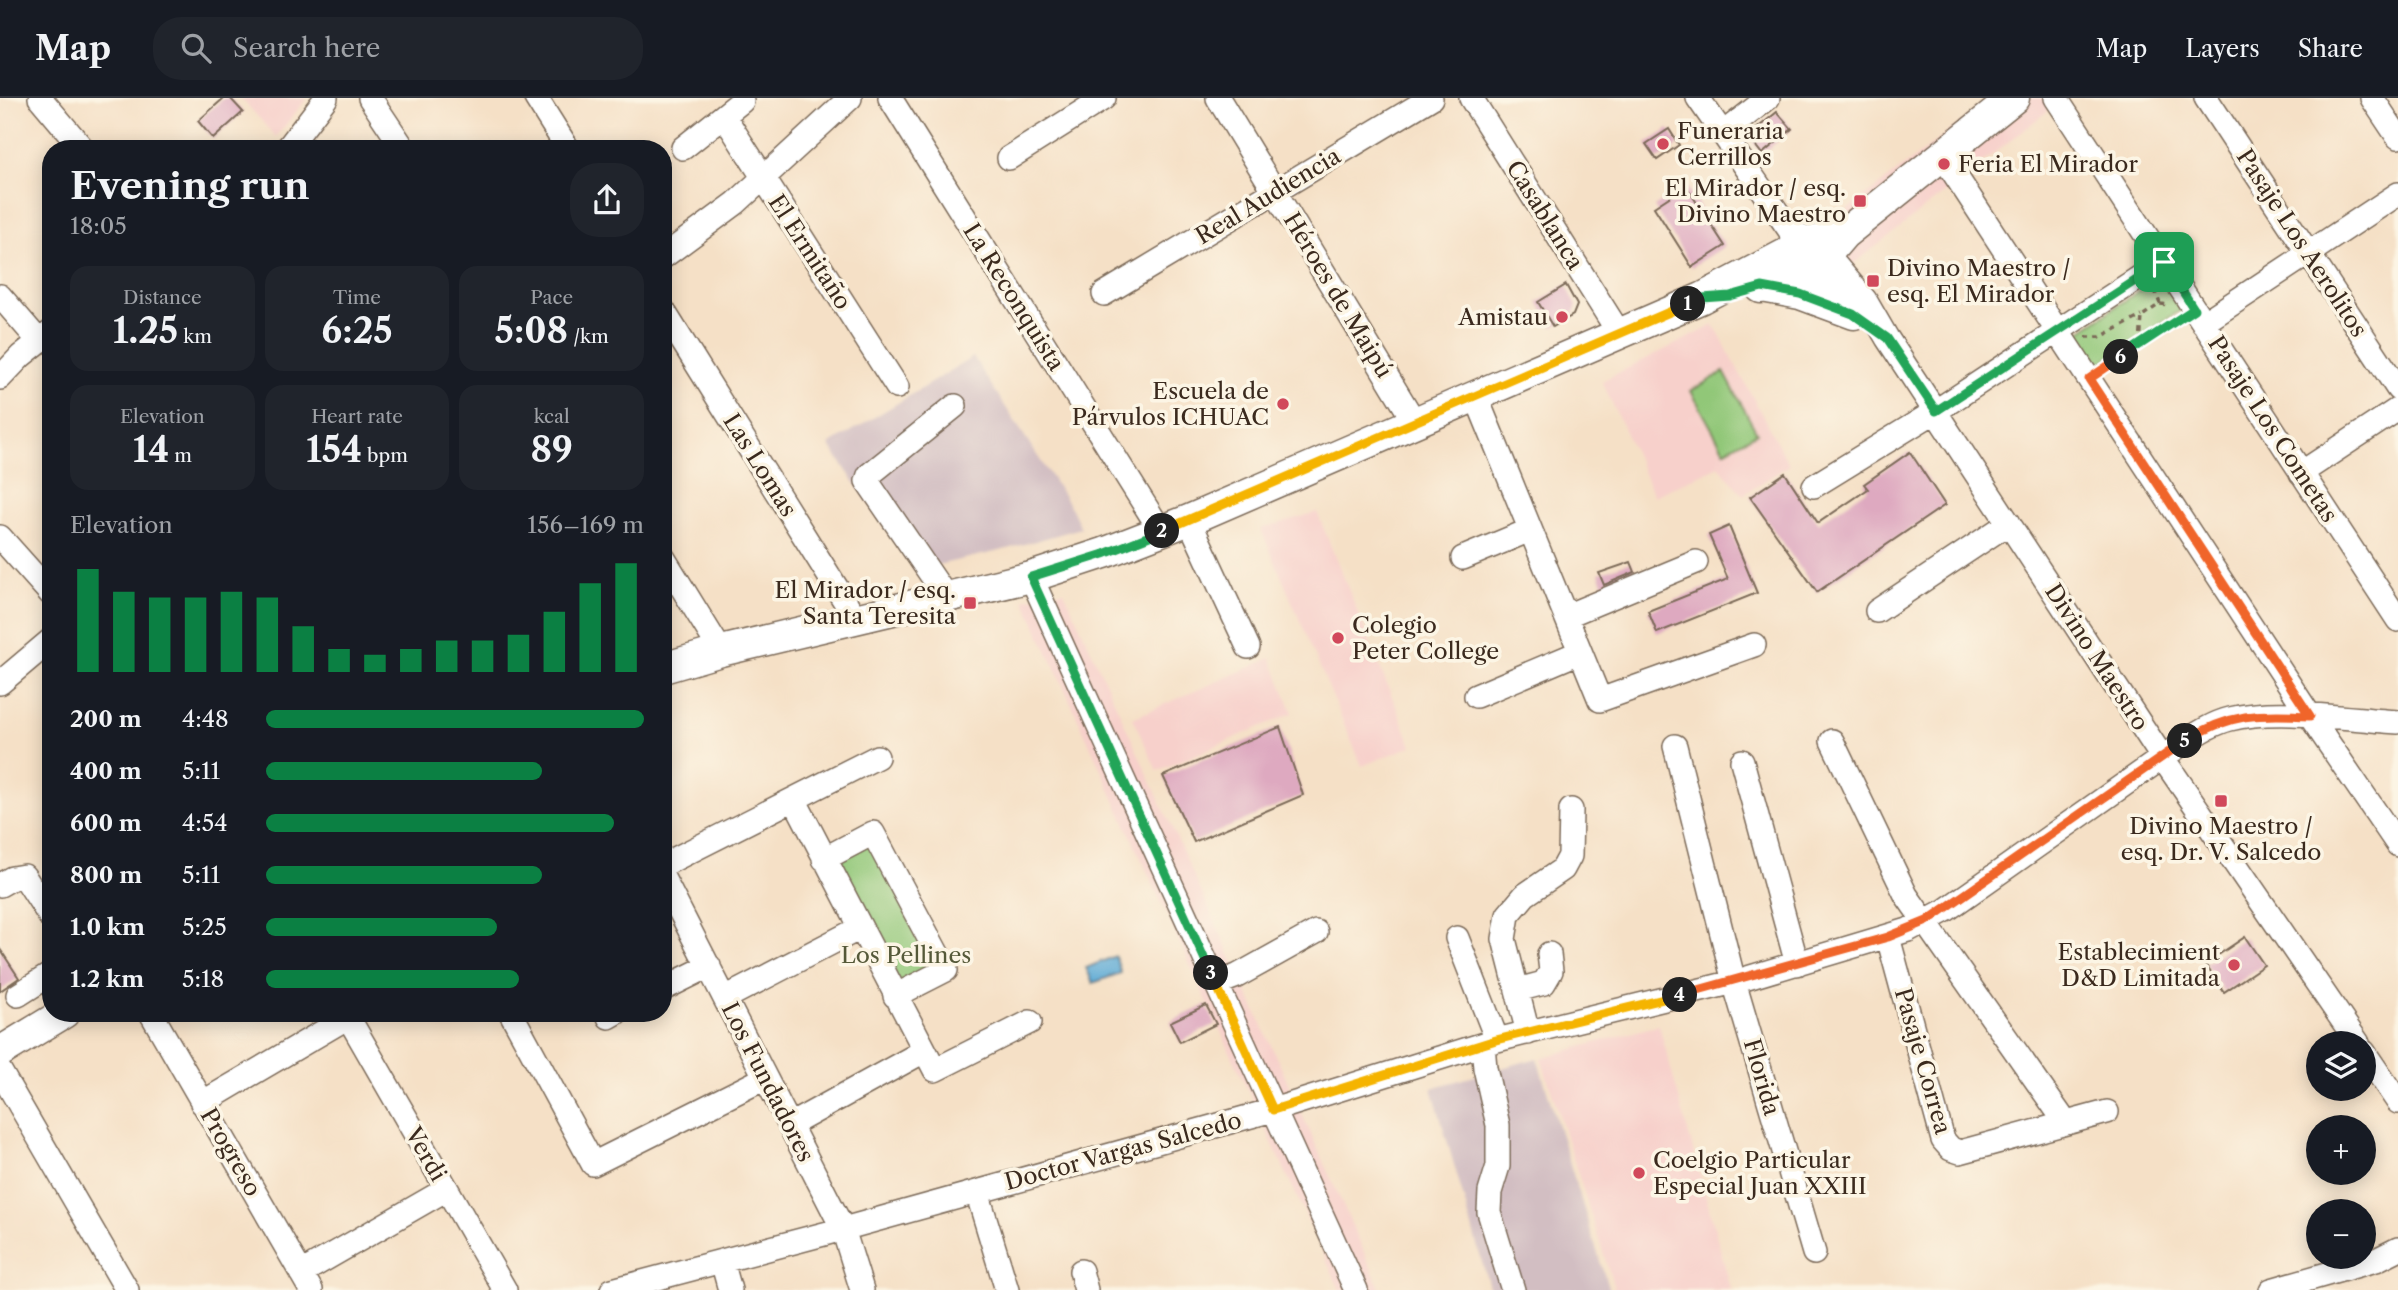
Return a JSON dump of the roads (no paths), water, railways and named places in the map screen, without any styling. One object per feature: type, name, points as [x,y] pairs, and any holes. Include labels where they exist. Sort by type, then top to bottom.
[{"type":"main road","points":[[1702,298],[1730,296],[1762,287],[1942,155],[2014,98]]},
{"type":"main road","points":[[672,665],[721,651],[1031,577],[1104,554],[1189,520],[1702,298],[1813,247]]},
{"type":"main road","points":[[1762,287],[1800,294],[1853,314]]},
{"type":"main road","points":[[0,1052],[49,1022]]},
{"type":"street","points":[[40,98],[75,140]]},
{"type":"street","points":[[294,140],[326,98]]},
{"type":"street","points":[[370,98],[398,140]]},
{"type":"street","points":[[536,98],[562,140]]},
{"type":"street","points":[[672,251],[708,226],[850,98]]},
{"type":"street","name":"La Reconquista","points":[[890,98],[1161,531]]},
{"type":"street","points":[[1009,158],[1104,98]]},
{"type":"street","name":"Héroes de Maipú","points":[[1218,98],[1414,421]]},
{"type":"street","name":"Real Audiencia","points":[[1104,294],[1276,192],[1405,105],[1431,98]]},
{"type":"street","name":"Casablanca","points":[[1471,98],[1619,333]]},
{"type":"street","name":"Divino Maestro","points":[[1698,98],[1722,134],[1813,247],[1866,300],[1887,338],[2162,757],[2350,1031]]},
{"type":"street","points":[[1722,134],[1768,98]]},
{"type":"street","name":"Pasaje Los Cometas","points":[[2056,98],[2398,620]]},
{"type":"street","name":"Pasaje Los Aerolitos","points":[[2206,98],[2398,389]]},
{"type":"street","points":[[2372,98],[2398,137]]},
{"type":"street","points":[[683,148],[743,101]]},
{"type":"street","name":"El Ermitaño","points":[[724,116],[897,387]]},
{"type":"street","points":[[1942,155],[2061,330],[2089,379],[2398,845]]},
{"type":"street","points":[[2196,314],[2308,253],[2398,194]]},
{"type":"street","name":"Divino Maestro","points":[[1813,247],[1853,314],[1887,338]]},
{"type":"street","points":[[1814,486],[1936,411],[2164,262]]},
{"type":"street","points":[[0,296],[42,334]]},
{"type":"street","name":"Las Lomas","points":[[672,324],[856,619]]},
{"type":"street","points":[[0,378],[42,340]]},
{"type":"street","points":[[1475,394],[1600,700],[1754,645]]},
{"type":"street","points":[[947,598],[867,481],[869,475],[955,406]]},
{"type":"street","points":[[2301,473],[2398,409]]},
{"type":"street","points":[[1189,520],[1248,647]]},
{"type":"street","points":[[1877,611],[2009,523]]},
{"type":"street","points":[[1463,558],[1530,530]]},
{"type":"street","points":[[0,537],[42,584]]},
{"type":"street","points":[[1566,616],[1696,562]]},
{"type":"street","points":[[672,572],[721,651]]},
{"type":"street","points":[[1031,577],[1356,1290]]},
{"type":"street","points":[[0,683],[42,648]]},
{"type":"street","points":[[1476,696],[1580,652]]},
{"type":"street","name":"Doctor Vargas Salcedo","points":[[612,1290],[1273,1110],[1490,1043],[1734,982],[1888,937],[1927,921],[2162,757],[2199,733],[2227,720],[2257,714],[2398,722]]},
{"type":"street","points":[[1832,741],[1906,895],[1927,921],[2066,1123]]},
{"type":"street","name":"Florida","points":[[1675,746],[1734,982],[1814,1253]]},
{"type":"street","points":[[672,860],[877,757]]},
{"type":"street","points":[[1742,761],[1797,964]]},
{"type":"street","points":[[793,799],[935,1070],[1030,1022]]},
{"type":"street","points":[[1528,1033],[1504,939],[1508,915],[1525,895],[1563,869],[1570,856],[1571,810]]},
{"type":"street","points":[[824,859],[873,833],[946,970],[895,996]]},
{"type":"street","points":[[0,885],[12,878],[24,876],[42,904]]},
{"type":"street","name":"Los Fundadores","points":[[672,895],[843,1229],[862,1290]]},
{"type":"street","points":[[725,998],[860,928]]},
{"type":"street","points":[[1216,984],[1316,932]]},
{"type":"street","name":"Pasaje Correa","points":[[1888,937],[1943,1140],[1951,1149],[1960,1152],[2107,1112]]},
{"type":"street","points":[[1457,938],[1490,1043],[1485,1068],[1498,1125],[1498,1166],[1490,1192],[1489,1212],[1513,1290]]},
{"type":"street","points":[[1517,990],[1544,983],[1549,977],[1549,954]]},
{"type":"street","points":[[672,984],[709,966]]},
{"type":"street","points":[[18,995],[42,980]]},
{"type":"street","name":"Progreso","points":[[155,1022],[306,1281]]},
{"type":"street","points":[[202,1103],[339,1022]]},
{"type":"street","name":"Verdi","points":[[355,1022],[505,1290]]},
{"type":"street","points":[[516,1022],[593,1164],[765,1078]]},
{"type":"street","points":[[790,1125],[924,1051]]},
{"type":"street","points":[[2376,1068],[2396,1094]]},
{"type":"street","points":[[0,1071],[127,1290]]},
{"type":"street","points":[[306,1281],[447,1189]]},
{"type":"street","points":[[977,1192],[1007,1290]]},
{"type":"street","points":[[2271,1290],[2319,1284],[2398,1249]]},
{"type":"street","points":[[722,1261],[730,1290]]},
{"type":"water","points":[[1115,956],[1121,973],[1093,983],[1086,968]]},
{"type":"place","name":"Funeraria Cerrillos","points":[[1663,144]]},
{"type":"place","name":"Feria El Mirador","points":[[1944,164]]},
{"type":"place","name":"El Mirador / esq. Divino Maestro","points":[[1860,201]]},
{"type":"place","name":"Divino Maestro / esq. El Mirador","points":[[1873,281]]},
{"type":"place","name":"Amistau","points":[[1562,317]]},
{"type":"place","name":"Escuela de Párvulos ICHUAC","points":[[1283,404]]},
{"type":"place","name":"El Mirador / esq. Santa Teresita","points":[[970,603]]},
{"type":"place","name":"Colegio Peter College","points":[[1338,638]]},
{"type":"place","name":"Divino Maestro / esq. Dr. V. Salcedo","points":[[2221,801]]},
{"type":"place","name":"Establecimient D&D Limitada","points":[[2234,965]]},
{"type":"place","name":"Coelgio Particular Especial Juan XXIII","points":[[1639,1173]]},
{"type":"park label","name":"Los Pellines","points":[[906,955]]}]
